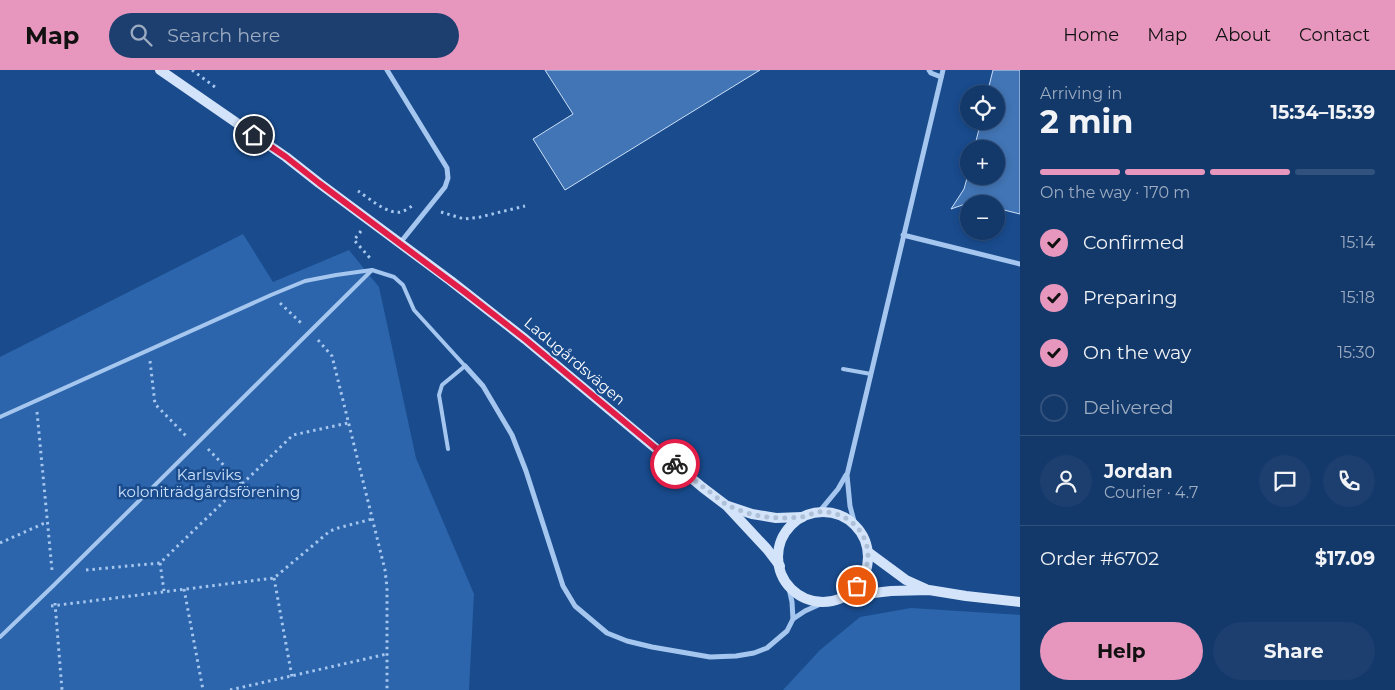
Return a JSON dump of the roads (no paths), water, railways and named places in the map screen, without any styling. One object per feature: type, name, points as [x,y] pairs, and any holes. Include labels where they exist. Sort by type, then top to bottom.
[{"type":"street","name":"Ladugårdsvägen","points":[[160,70],[286,157],[525,339],[702,487],[728,506],[780,566]]},
{"type":"street","points":[[387,70],[447,168],[448,178],[445,187],[400,243]]},
{"type":"street","points":[[929,70],[931,73],[941,77]]},
{"type":"street","points":[[855,525],[850,506],[847,475],[943,70]]},
{"type":"street","points":[[903,235],[1020,264]]},
{"type":"street","points":[[465,366],[483,386],[512,435],[526,471],[563,586],[576,606],[606,633],[627,641],[710,657],[754,653],[767,648],[787,631],[793,619],[788,584]]},
{"type":"street","points":[[819,512],[847,475]]},
{"type":"street","name":"Ladugårdsvägen","points":[[728,506],[752,514],[776,518],[802,517]]},
{"type":"street","points":[[827,601],[810,600],[794,591],[783,576],[778,557],[782,538],[794,523],[802,517],[819,512],[829,512],[847,519],[855,525],[866,542],[868,561],[863,578],[857,586],[843,597]]},
{"type":"street","points":[[868,552],[906,580],[929,590]]},
{"type":"street","points":[[793,619],[827,601],[883,592],[929,590],[1020,602]]},
{"type":"lane","points":[[0,637],[372,270]]},
{"type":"lane","points":[[0,417],[305,281],[372,270],[394,277],[403,286],[414,310],[465,366],[442,385],[439,395],[448,449]]},
{"type":"lane","points":[[843,369],[871,374]]},
{"type":"park label","name":"Karlsviks koloniträdgårdsförening","points":[[209,482]]}]
